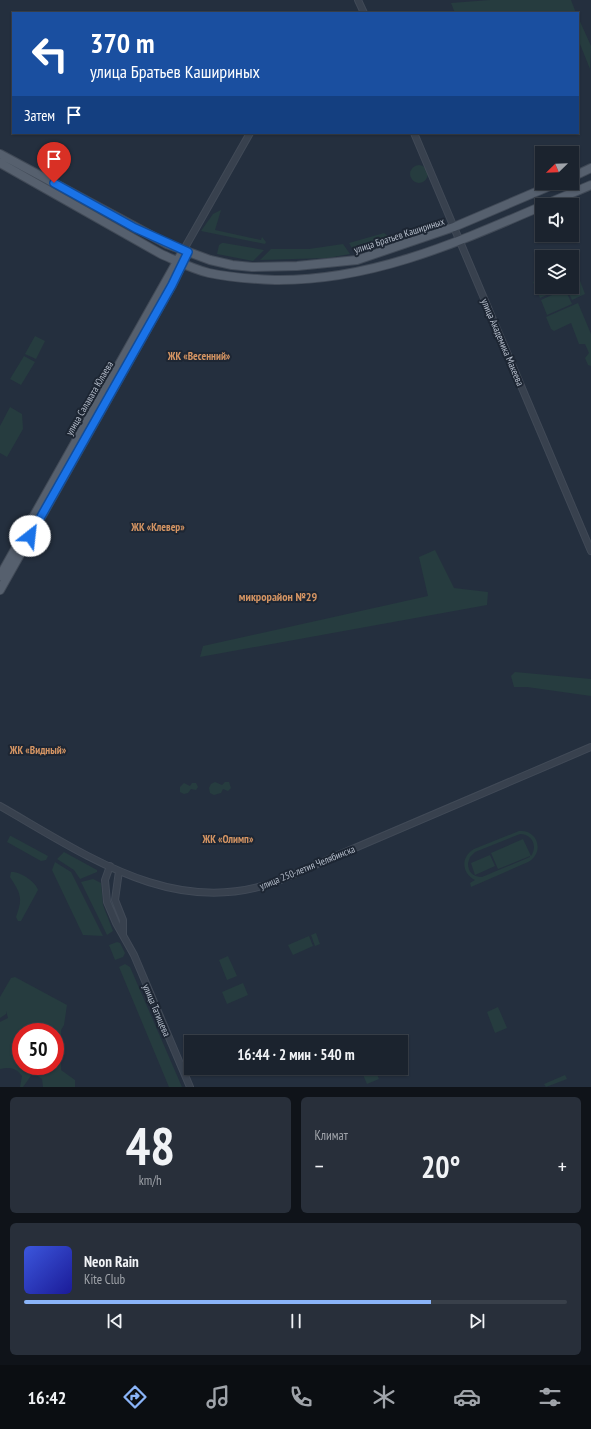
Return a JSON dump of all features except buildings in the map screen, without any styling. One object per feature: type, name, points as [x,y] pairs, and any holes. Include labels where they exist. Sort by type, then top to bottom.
[{"type":"main road","name":"улица Братьев Кашириных","points":[[0,154],[135,228],[186,252],[232,265],[252,267],[324,264],[357,260],[454,227],[541,190]]},
{"type":"main road","points":[[0,163],[180,263],[208,273],[234,278],[294,280],[341,276],[372,270],[460,241],[535,208]]},
{"type":"main road","points":[[579,174],[591,168]]},
{"type":"main road","points":[[560,198],[591,185]]},
{"type":"main road","points":[[97,218],[101,209]]},
{"type":"main road","name":"улица Салавата Юлаева","points":[[0,590],[186,252]]},
{"type":"main road","name":"улица Салавата Юлаева","points":[[0,576],[180,263]]},
{"type":"street","points":[[358,0],[363,12]]},
{"type":"street","name":"улица Салавата Юлаева","points":[[186,252],[194,231],[249,134]]},
{"type":"street","name":"улица Академика Макеева","points":[[414,134],[591,552]]},
{"type":"street","name":"улица 250-летия Челябинска","points":[[0,806],[119,871],[142,881],[193,892],[240,892],[264,886],[591,747]]},
{"type":"street","name":"улица Татищева","points":[[110,866],[105,880],[107,902],[116,923],[134,955],[190,1087]]},
{"type":"street","name":"улица Татищева","points":[[119,871],[115,900],[123,920],[122,934]]},
{"type":"green space","points":[[490,0],[571,0],[576,12],[455,12],[451,3]]},
{"type":"green space","points":[[579,19],[591,46],[590,69],[579,42]]},
{"type":"green space","points":[[419,165],[425,168],[428,174],[425,180],[419,183],[413,180],[410,174],[413,168]]},
{"type":"green space","points":[[221,210],[215,230],[261,240],[262,237],[266,242],[265,244],[201,231],[213,214]]},
{"type":"green space","points":[[384,233],[388,236],[388,242],[360,253],[353,250],[349,243]]},
{"type":"green space","points":[[222,243],[264,250],[253,261],[217,254],[219,245]]},
{"type":"green space","points":[[343,244],[350,254],[328,258],[260,260],[271,249],[309,249]]},
{"type":"green space","points":[[579,278],[585,294],[572,300],[569,294],[579,294]]},
{"type":"green space","points":[[538,294],[549,294],[540,298]]},
{"type":"green space","points":[[554,294],[567,294],[572,304],[547,315],[541,300]]},
{"type":"green space","points":[[578,303],[591,334],[591,366],[588,365],[585,358],[589,353],[585,344],[579,344],[571,323],[554,331],[551,329],[546,317]]},
{"type":"green space","points":[[35,336],[45,341],[36,359],[25,354]]},
{"type":"green space","points":[[24,356],[35,362],[21,385],[10,379]]},
{"type":"green space","points":[[10,407],[22,414],[23,429],[7,457],[0,453],[0,426]]},
{"type":"green space","points":[[435,550],[454,588],[488,592],[487,605],[200,657],[203,646],[428,596],[419,557]]},
{"type":"green space","points":[[515,672],[591,679],[591,696],[527,687],[514,687],[511,676]]},
{"type":"green space","points":[[215,782],[222,785],[225,782],[229,782],[231,788],[228,791],[223,789],[221,793],[214,795],[210,793],[209,788],[211,784]]},
{"type":"green space","points":[[184,783],[190,786],[192,783],[196,783],[198,787],[196,790],[191,789],[188,793],[184,794],[180,792],[180,787]]},
{"type":"green space","points":[[519,831],[526,831],[531,834],[537,842],[538,848],[533,858],[528,862],[471,887],[470,883],[475,880],[467,874],[464,865],[466,856],[474,849]],"holes":[[[520,834],[528,836],[533,841],[534,848],[531,856],[523,839],[491,853],[498,869],[530,857],[482,877],[476,876],[470,871],[468,863],[470,857],[475,852]]]},
{"type":"green space","points":[[10,836],[48,856],[46,860],[41,861],[7,842]]},
{"type":"green space","points":[[64,852],[97,870],[97,872],[80,879],[74,870],[57,859]]},
{"type":"green space","points":[[490,855],[495,866],[475,875],[471,863]]},
{"type":"green space","points":[[55,862],[71,872],[103,936],[83,935],[52,870]]},
{"type":"green space","points":[[11,872],[19,873],[27,878],[37,887],[38,890],[21,921],[18,921],[16,917],[20,905],[20,896],[10,877]]},
{"type":"green space","points":[[93,879],[101,883],[103,905],[113,931],[107,935],[81,882]]},
{"type":"green space","points":[[316,933],[320,944],[315,946],[311,935]]},
{"type":"green space","points":[[309,936],[313,946],[293,955],[288,945]]},
{"type":"green space","points":[[117,942],[120,943],[125,953],[123,957],[115,960],[109,945]]},
{"type":"green space","points":[[228,956],[237,976],[227,980],[219,960]]},
{"type":"green space","points":[[125,964],[130,967],[182,1087],[169,1087],[119,967]]},
{"type":"green space","points":[[15,977],[67,1005],[64,1025],[64,1023],[12,1023],[12,1069],[0,1069],[0,1022],[8,1018],[6,1011],[6,1014],[0,1018],[0,997],[11,978]]},
{"type":"green space","points":[[243,983],[248,995],[227,1004],[222,992]]},
{"type":"green space","points":[[498,1007],[507,1028],[495,1033],[487,1012]]},
{"type":"green space","points":[[64,1072],[75,1080],[75,1087],[43,1087],[42,1079],[36,1075],[64,1075]]},
{"type":"green space","points":[[21,1075],[32,1075],[23,1087],[20,1087]]},
{"type":"green space","points":[[363,1075],[377,1075],[379,1079],[367,1084]]},
{"type":"green space","points":[[565,1075],[567,1079],[546,1087],[544,1084]]},
{"type":"district","name":"ЖК «Весенний»","points":[[199,356]]},
{"type":"district","name":"ЖК «Клевер»","points":[[158,527]]},
{"type":"district","name":"микрорайон №29","points":[[278,597]]},
{"type":"district","name":"ЖК «Видный»","points":[[38,750]]},
{"type":"district","name":"ЖК «Олимп»","points":[[228,839]]},
{"type":"route","points":[[30,536],[172,285],[188,252],[167,244],[135,228],[54,183]]}]
